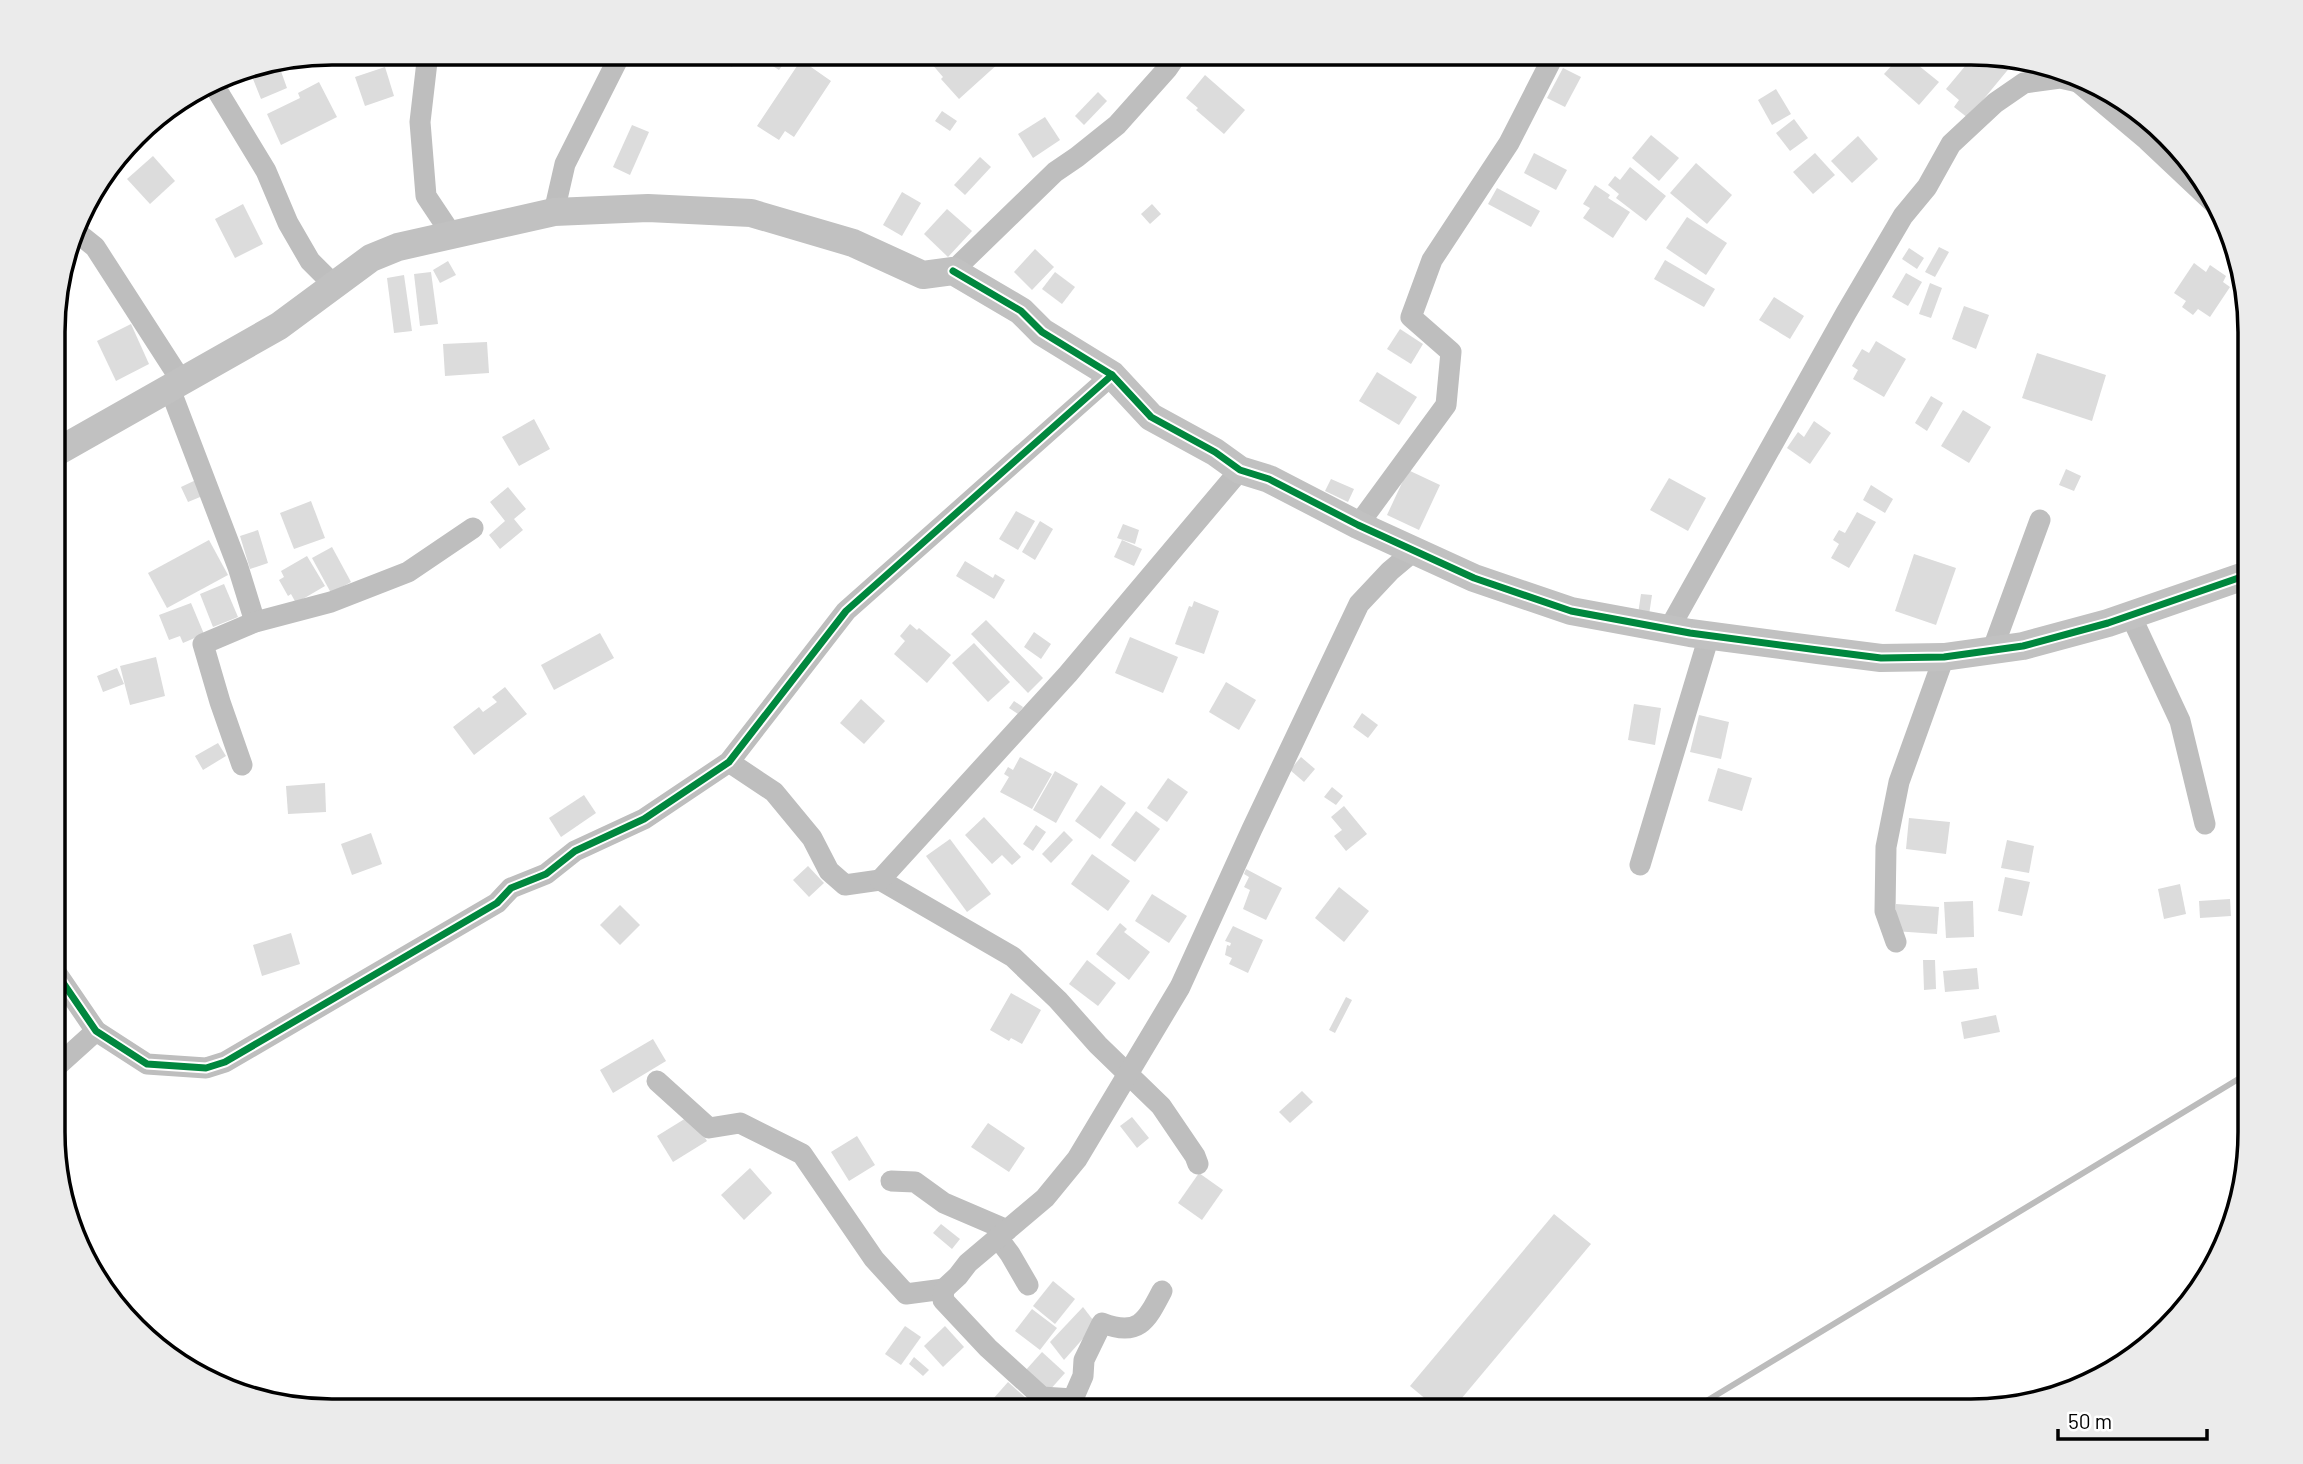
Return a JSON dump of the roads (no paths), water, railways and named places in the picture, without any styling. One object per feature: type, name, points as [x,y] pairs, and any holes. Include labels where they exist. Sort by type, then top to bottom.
[{"type":"street","points":[[427,65],[420,122],[426,196],[452,235]]},
{"type":"street","points":[[554,212],[565,164],[614,65]]},
{"type":"street","points":[[65,447],[279,326],[371,258],[398,247],[554,212],[648,208],[751,213],[853,243],[923,275],[953,271],[1055,172],[1117,125],[1170,65]]},
{"type":"street","points":[[1358,525],[1446,405],[1451,352],[1411,317],[1432,260],[1509,143],[1548,65]]},
{"type":"street","points":[[1669,629],[1846,313],[1903,216],[1927,187],[1951,144],[1996,103],[2024,83],[2056,79]]},
{"type":"street","points":[[217,91],[265,171],[288,223],[310,261],[334,285]]},
{"type":"street","points":[[2095,95],[2194,184]]},
{"type":"street","points":[[82,237],[95,247],[176,386],[255,622]]},
{"type":"street","points":[[953,271],[1021,311],[1042,332],[1112,375],[1151,417],[1215,452],[1240,470],[1269,479],[1358,525],[1474,578],[1571,611],[1669,629],[1881,658],[1944,657],[2023,646],[2131,616],[2238,578]]},
{"type":"street","points":[[65,986],[96,1031],[147,1064],[206,1068],[225,1062],[498,903],[511,888],[546,874],[575,850],[644,819],[729,762],[846,611],[1112,375]]},
{"type":"street","points":[[880,880],[1068,674],[1240,470]]},
{"type":"street","points":[[1992,650],[2040,520]]},
{"type":"street","points":[[242,765],[203,644],[255,622],[331,602],[408,572],[473,528]]},
{"type":"street","points":[[657,1081],[709,1128],[740,1123],[802,1154],[874,1259],[906,1294],[944,1289],[968,1262],[1045,1198],[1077,1159],[1180,987],[1359,604],[1390,571],[1415,550]]},
{"type":"street","points":[[2131,616],[2180,721],[2205,824]]},
{"type":"street","points":[[1640,865],[1709,635]]},
{"type":"street","points":[[1896,942],[1885,911],[1886,847],[1899,782],[1944,657]]},
{"type":"street","points":[[729,762],[774,792],[812,838],[828,871],[845,885],[880,880],[1013,957],[1161,1106],[1198,1164]]},
{"type":"street","points":[[65,1059],[96,1031]]},
{"type":"street","points":[[891,1181],[915,1182],[944,1203],[1002,1234],[1028,1285]]},
{"type":"street","points":[[944,1289],[943,1300],[952,1310],[988,1348],[1042,1397],[1073,1399],[1083,1376],[1084,1360],[1102,1323],[1121,1330],[1133,1329],[1152,1311],[1162,1291]]},
{"type":"waterway","points":[[1710,1399],[2238,1079]]}]
